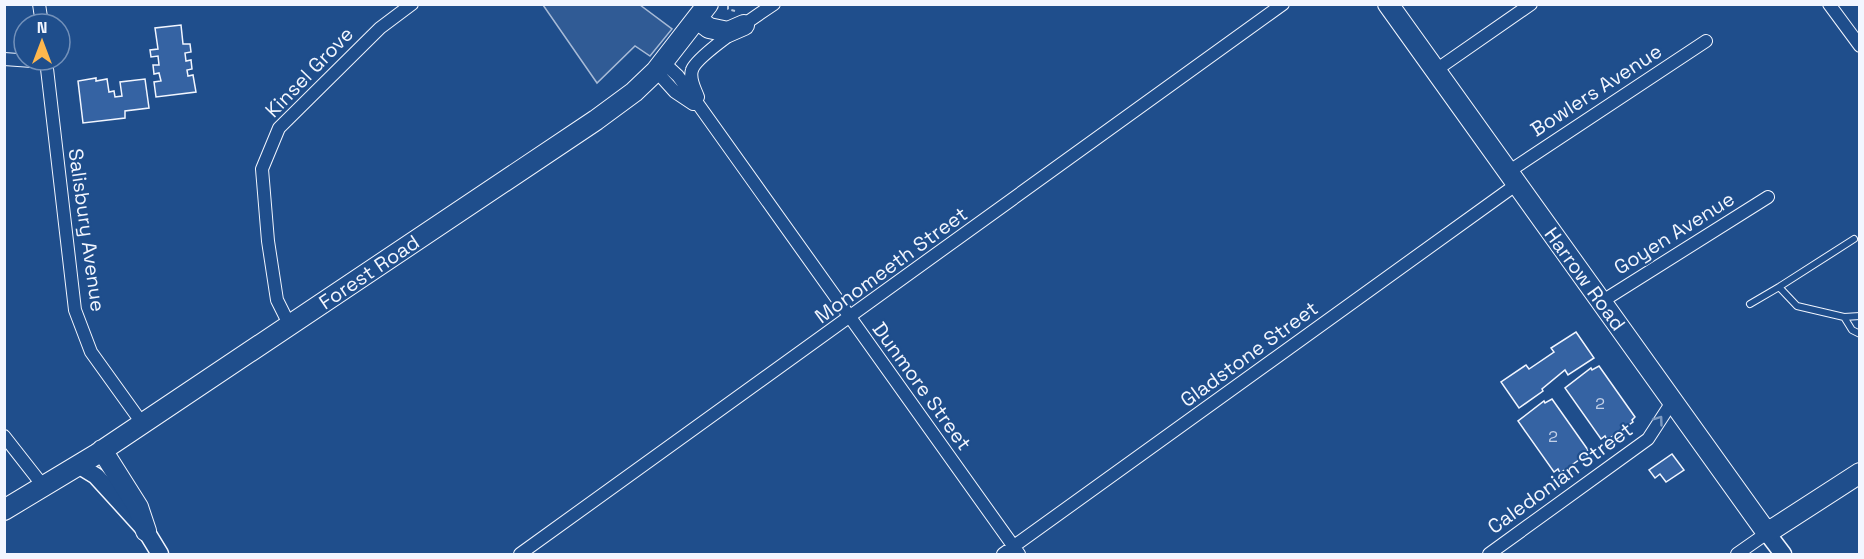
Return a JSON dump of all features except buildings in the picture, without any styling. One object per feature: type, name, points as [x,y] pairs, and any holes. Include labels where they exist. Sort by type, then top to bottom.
[{"type":"main road","name":"Harrow Road","points":[[1388,4],[1783,555]]},
{"type":"main road","name":"Forest Road","points":[[4,510],[102,450],[596,120],[634,92],[660,67],[704,10]]},
{"type":"main road","points":[[704,10],[727,22],[740,19]]},
{"type":"main road","points":[[102,450],[138,507],[153,544]]},
{"type":"main road","points":[[78,465],[87,483],[140,538],[153,544]]},
{"type":"main road","points":[[1767,533],[1860,473]]},
{"type":"street","name":"Kinsel Grove","points":[[289,324],[277,300],[268,241],[262,169],[279,128],[380,28],[412,4]]},
{"type":"street","points":[[740,19],[774,4]]},
{"type":"street","name":"Monomeeth Street","points":[[520,555],[850,319],[1283,4]]},
{"type":"street","points":[[1436,70],[1531,4]]},
{"type":"street","points":[[1829,4],[1860,46]]},
{"type":"street","name":"Dunmore Street","points":[[710,123],[693,83],[693,67],[740,19]]},
{"type":"street","name":"Bowlers Avenue","points":[[1512,178],[1706,41]]},
{"type":"street","name":"Dunmore Street","points":[[660,67],[710,123],[1012,552]]},
{"type":"street","name":"Salisbury Avenue","points":[[47,72],[75,310],[91,352],[142,423]]},
{"type":"street","name":"Gladstone Street","points":[[1012,552],[1512,178]]},
{"type":"street","name":"Goyen Avenue","points":[[1601,302],[1768,197]]},
{"type":"street","name":"Caledonian Street","points":[[1489,555],[1648,439],[1672,402]]},
{"type":"street","points":[[4,436],[44,487]]},
{"type":"street","points":[[1737,555],[1767,533]]},
{"type":"lane","points":[[1750,304],[1854,239]]},
{"type":"lane","points":[[1779,287],[1797,306],[1844,317],[1860,316]]},
{"type":"lane","points":[[1844,317],[1852,330],[1860,334]]},
{"type":"path","points":[[728,5],[728,9],[740,19]]},
{"type":"shaded area","points":[[543,5],[640,5],[672,29],[650,56],[635,46],[597,83]]}]
